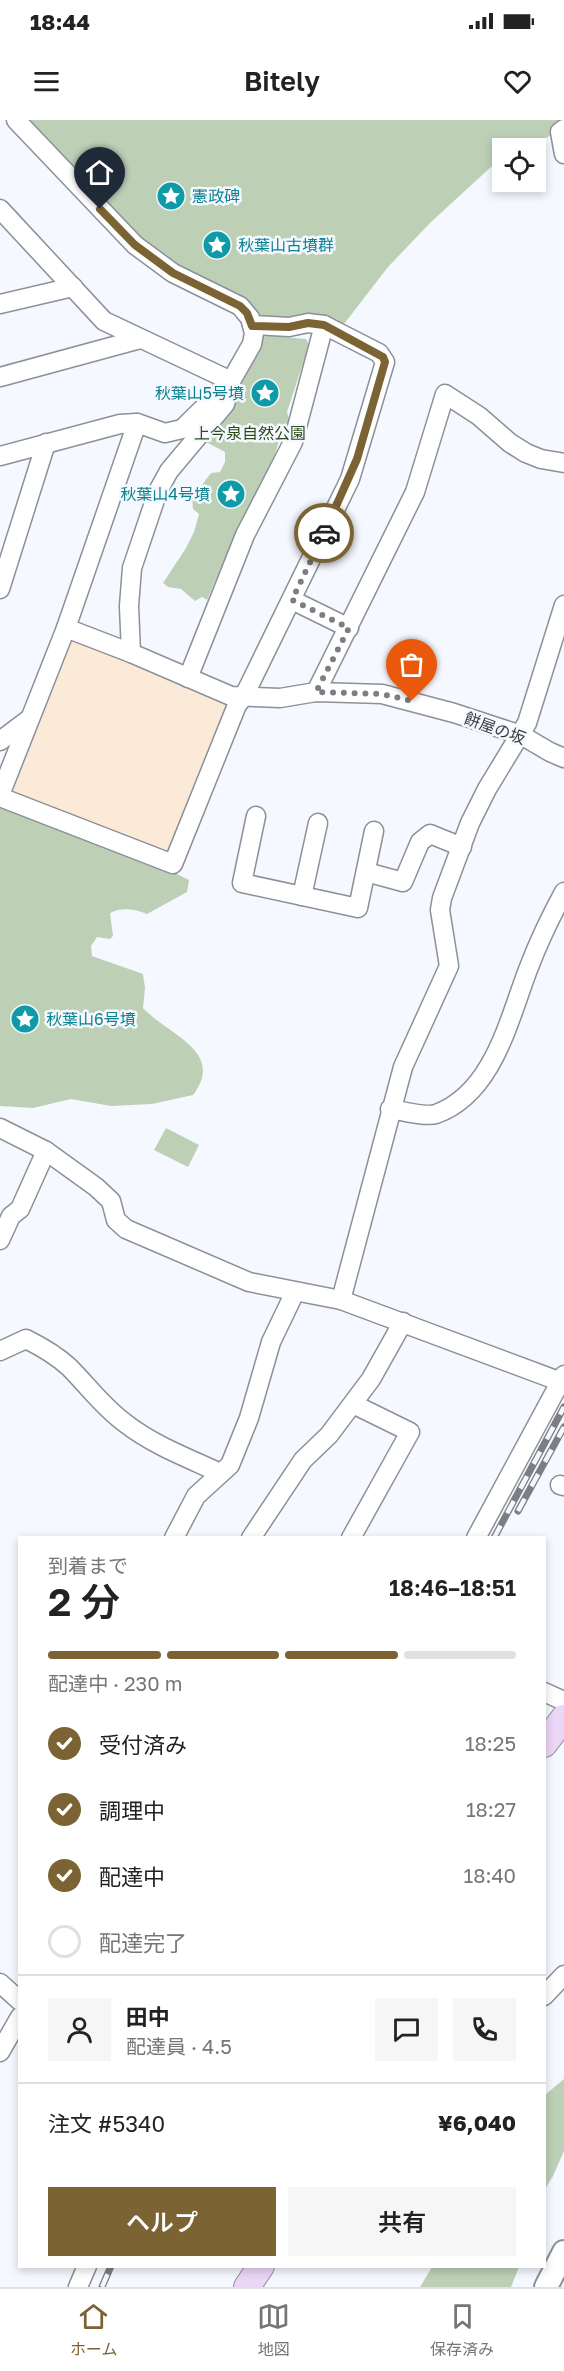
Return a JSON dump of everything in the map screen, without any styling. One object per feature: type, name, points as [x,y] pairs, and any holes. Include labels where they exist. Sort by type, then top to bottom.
[{"type":"main road","points":[[546,1741],[564,1718]]},
{"type":"main road","points":[[247,2287],[260,2268]]},
{"type":"street","points":[[16,120],[135,245],[173,273],[240,306],[247,313],[252,326],[252,344],[231,381],[225,404],[170,471],[154,502],[132,568],[129,606],[131,652]]},
{"type":"street","points":[[564,129],[560,132],[564,154]]},
{"type":"street","points":[[0,209],[8,230],[74,287],[104,321],[231,381]]},
{"type":"street","points":[[0,304],[74,287]]},
{"type":"street","points":[[137,423],[66,628],[0,796],[173,864],[237,705],[244,696],[292,600],[357,459],[385,362],[383,357],[324,325],[308,323],[289,327],[252,326]]},
{"type":"street","points":[[188,678],[245,535],[293,442],[324,325]]},
{"type":"street","points":[[0,377],[140,339]]},
{"type":"street","points":[[0,456],[120,424],[137,423],[165,433],[182,429],[231,381]]},
{"type":"street","points":[[316,692],[416,492],[445,394],[479,416],[510,443],[526,453],[541,459],[564,463]]},
{"type":"street","points":[[0,589],[46,443]]},
{"type":"street","points":[[292,600],[349,628]]},
{"type":"street","points":[[341,1300],[390,1110],[404,1067],[449,966],[440,910],[442,898],[470,823],[487,789],[527,723],[564,606]]},
{"type":"street","name":"餅屋の坂","points":[[66,628],[131,652],[231,696],[280,698],[316,692],[382,694],[454,713],[521,735],[563,754]]},
{"type":"street","points":[[0,741],[28,720]]},
{"type":"street","points":[[256,816],[242,882],[358,908],[374,831]]},
{"type":"street","points":[[302,896],[318,823]]},
{"type":"street","points":[[366,872],[403,882],[420,842],[430,834],[462,847]]},
{"type":"street","points":[[390,1110],[434,1115],[473,1088],[500,1048],[537,948],[564,892]]},
{"type":"street","points":[[0,1128],[46,1151],[96,1187],[111,1201],[116,1220],[126,1229],[249,1282],[341,1300],[563,1380],[478,1536]]},
{"type":"street","points":[[0,1240],[11,1216],[20,1209],[46,1151]]},
{"type":"street","points":[[175,1536],[196,1496],[230,1465],[249,1418],[272,1342],[295,1292]]},
{"type":"street","points":[[252,1536],[303,1460],[329,1435],[371,1379],[403,1322]]},
{"type":"street","points":[[0,1351],[26,1339],[49,1350],[69,1368],[98,1401],[126,1424],[167,1449],[220,1473]]},
{"type":"street","points":[[352,1404],[410,1432],[352,1536]]},
{"type":"street","points":[[546,1693],[564,1701]]},
{"type":"street","points":[[546,1994],[564,1975]]},
{"type":"street","points":[[0,1983],[18,1999]]},
{"type":"street","points":[[0,2052],[18,2020]]},
{"type":"street","points":[[546,2287],[564,2252]]},
{"type":"street","points":[[78,2287],[86,2268]]},
{"type":"shaded area","points":[[73,640],[227,705],[229,711],[171,853],[165,857],[13,796],[10,788],[67,643]]},
{"type":"green space","points":[[24,120],[559,120],[560,123],[546,138],[492,138],[492,166],[431,222],[388,267],[344,324],[320,315],[290,319],[252,315],[159,259]]},
{"type":"green space","name":"上今泉自然公園","points":[[271,332],[281,333],[284,337],[306,339],[309,345],[287,412],[289,420],[281,434],[271,468],[243,526],[237,530],[207,600],[202,597],[195,601],[181,589],[168,587],[163,583],[194,532],[199,514],[193,509],[192,498],[211,473],[220,472],[225,462],[225,452],[206,442],[228,412],[249,358],[262,339]]},
{"type":"green space","points":[[0,803],[189,880],[187,892],[147,914],[128,909],[110,913],[113,936],[110,939],[97,937],[91,946],[92,956],[143,974],[145,988],[143,1008],[190,1045],[198,1055],[203,1067],[201,1080],[193,1095],[152,1104],[111,1106],[71,1099],[33,1108],[0,1106]]},
{"type":"green space","points":[[166,1128],[199,1145],[188,1167],[154,1150]]},
{"type":"green space","points":[[564,2079],[564,2151],[546,2187],[546,2094]]},
{"type":"green space","points":[[431,2268],[519,2268],[511,2287],[420,2287]]},
{"type":"railway","points":[[495,1536],[564,1407]]},
{"type":"railway","points":[[518,1511],[564,1427]]},
{"type":"railway","points":[[102,2287],[110,2268]]},
{"type":"way so far","points":[[324,533],[292,600],[349,628],[316,692],[382,694],[412,701]]},
{"type":"place","name":"憲政碑","points":[[171,196]]},
{"type":"place","name":"秋葉山古墳群","points":[[217,245]]},
{"type":"place","name":"秋葉山5号墳","points":[[265,393]]},
{"type":"place","name":"秋葉山4号墳","points":[[231,494]]},
{"type":"place","name":"秋葉山6号墳","points":[[25,1019]]},
{"type":"route","points":[[100,209],[135,245],[173,273],[240,306],[250,318],[252,326],[289,327],[308,323],[324,325],[383,357],[385,362],[357,459],[324,533]]}]
